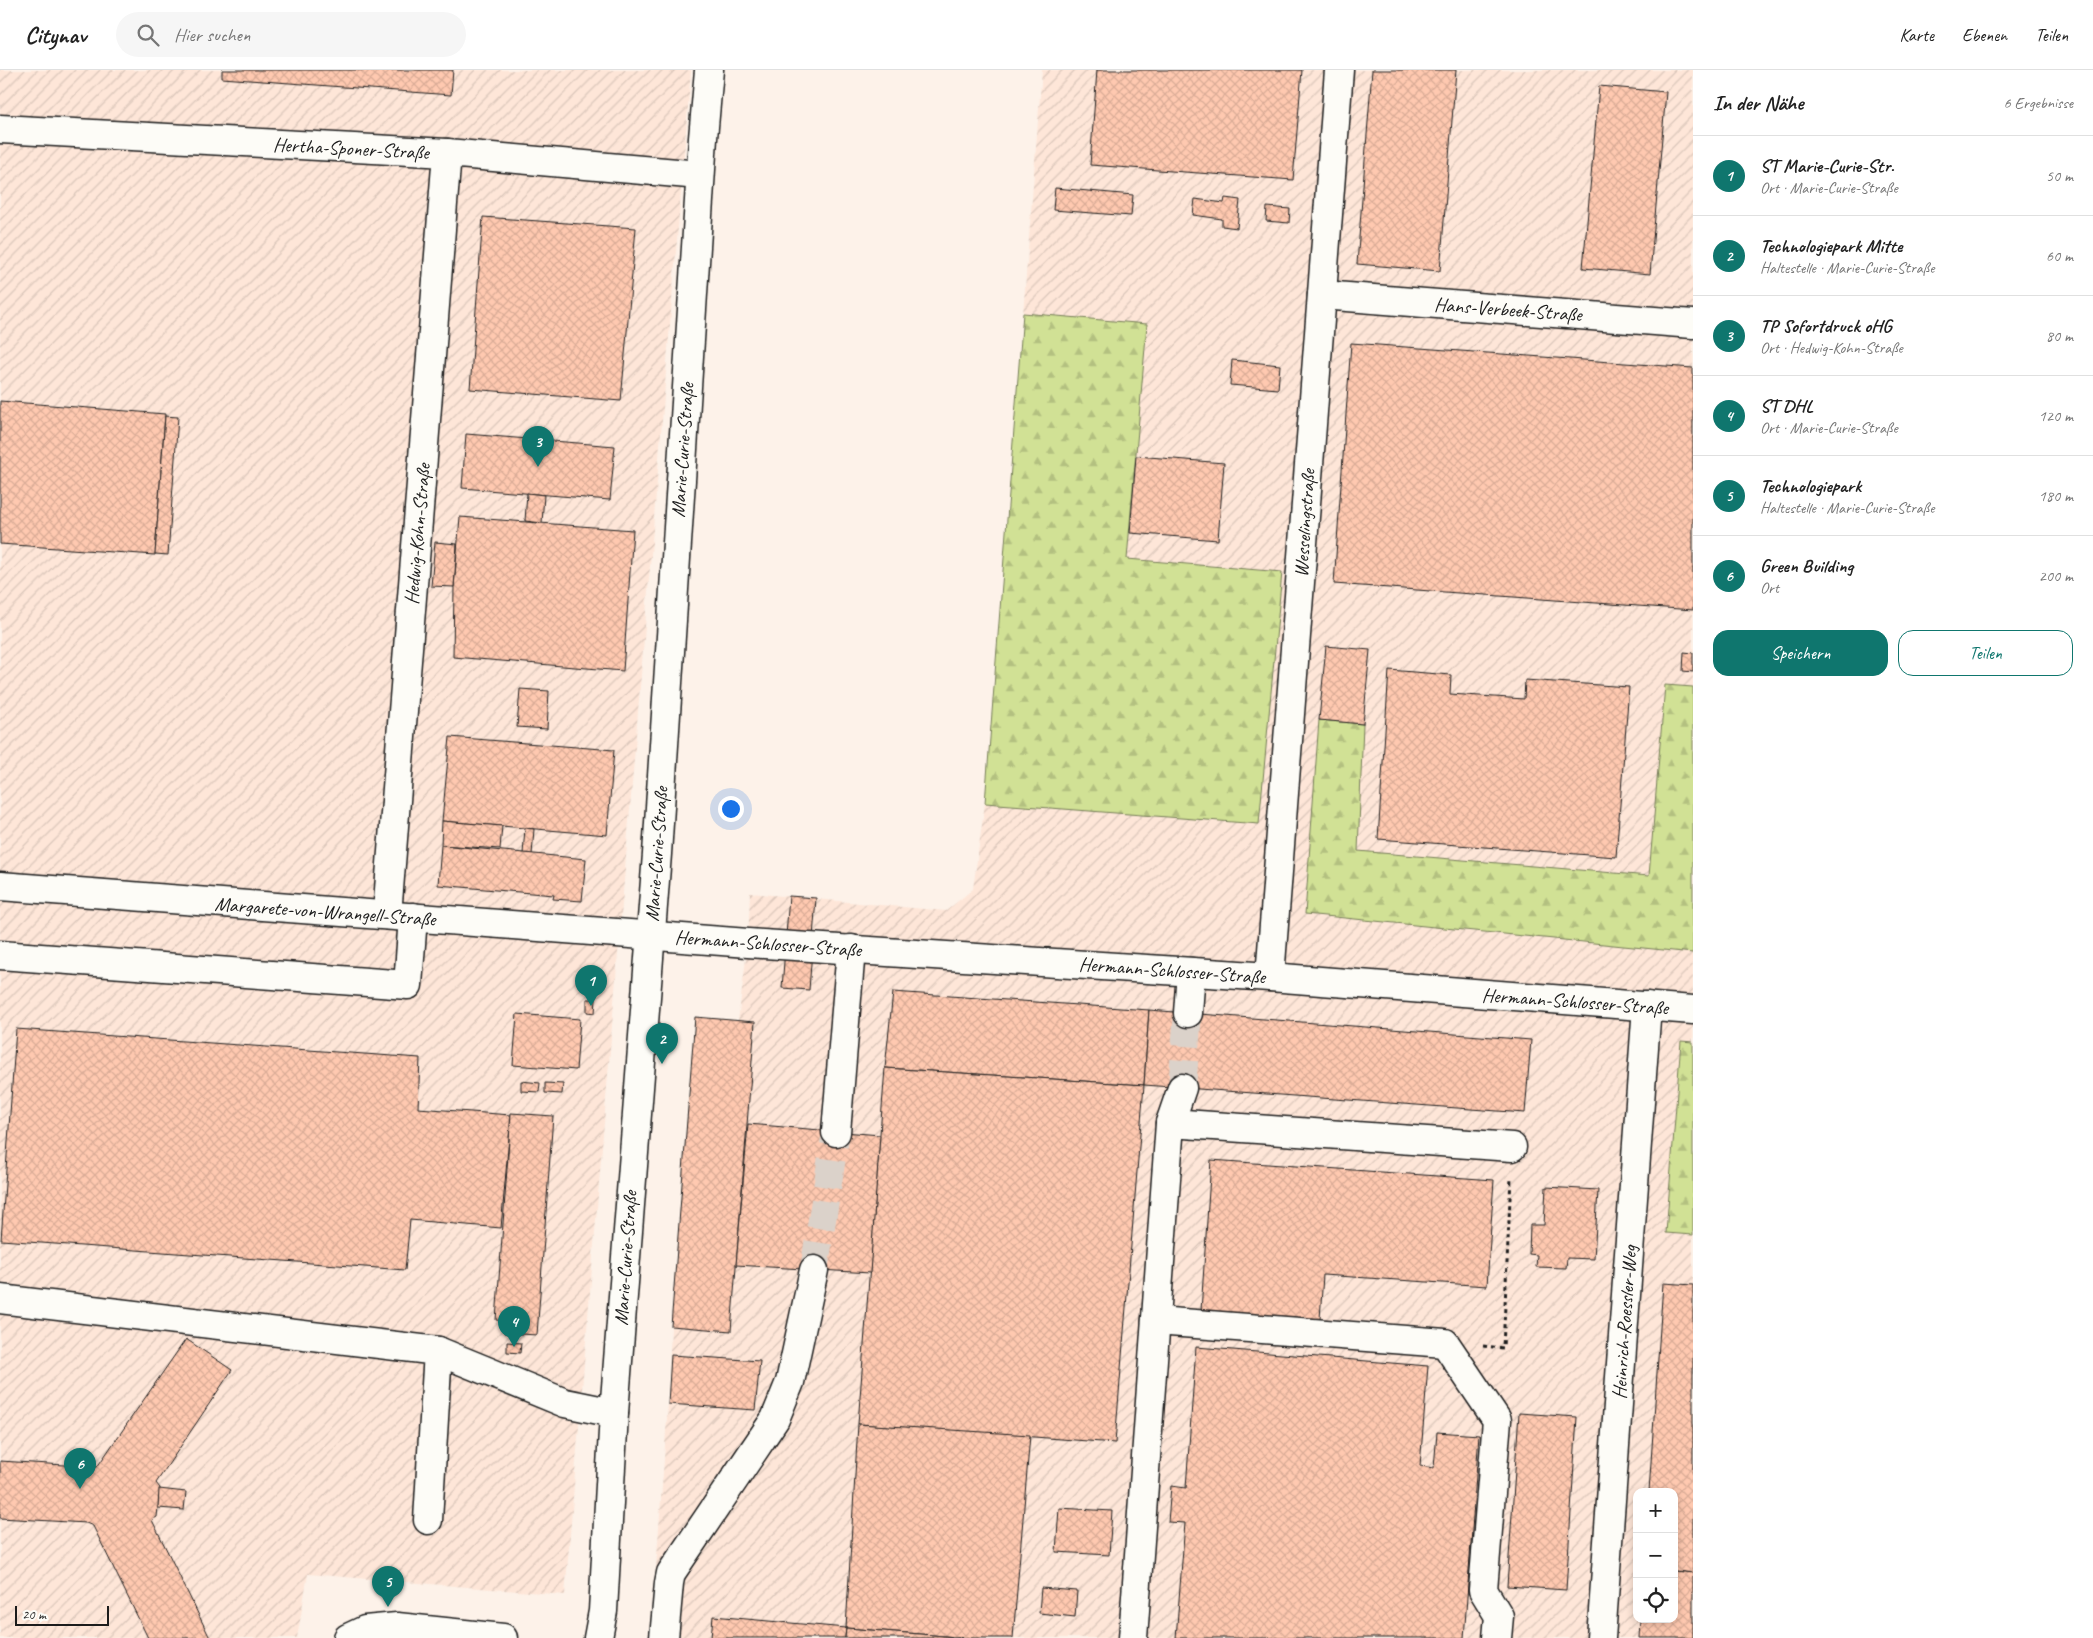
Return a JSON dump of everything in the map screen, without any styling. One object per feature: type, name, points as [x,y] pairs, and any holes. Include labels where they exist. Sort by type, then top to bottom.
[{"type":"street","name":"Marie-Curie-Straße","points":[[598,1638],[603,1611],[614,1413],[650,936],[700,176],[709,70]]},
{"type":"street","name":"Wesselingstraße","points":[[1270,977],[1339,70]]},
{"type":"street","name":"Hertha-Sponer-Straße","points":[[0,130],[447,153],[700,176]]},
{"type":"street","name":"Hedwig-Kohn-Straße","points":[[0,955],[408,985],[400,916],[447,153]]},
{"type":"street","name":"Hans-Verbeek-Straße","points":[[1322,295],[1693,324]]},
{"type":"street","name":"Margarete-von-Wrangell-Straße","points":[[0,886],[650,936]]},
{"type":"street","name":"Hermann-Schlosser-Straße","points":[[650,936],[1270,977],[1693,1010]]},
{"type":"street","points":[[836,1132],[851,949]]},
{"type":"street","points":[[1188,1013],[1191,972]]},
{"type":"street","name":"Heinrich-Roessler-Weg","points":[[1601,1638],[1647,1006]]},
{"type":"street","points":[[1132,1638],[1170,1123],[1182,1088]]},
{"type":"street","points":[[1170,1123],[1512,1147]]},
{"type":"street","points":[[664,1638],[669,1583],[672,1573],[775,1418],[786,1391],[814,1270]]},
{"type":"street","points":[[0,1299],[438,1351],[565,1403],[614,1413]]},
{"type":"street","points":[[1156,1321],[1445,1343],[1497,1420],[1483,1590],[1499,1616],[1497,1638]]},
{"type":"street","points":[[428,1520],[438,1351]]},
{"type":"street","points":[[348,1638],[365,1630],[397,1627],[502,1638]]},
{"type":"path","points":[[1445,1343],[1503,1348],[1512,1147]]},
{"type":"shaded area","points":[[0,70],[691,70],[565,1595],[308,1574],[297,1638],[0,1638]]},
{"type":"shaded area","points":[[1042,70],[1693,70],[1693,1638],[651,1638],[668,1404],[671,1326],[695,1017],[738,1021],[748,943],[750,893],[946,911],[973,889],[985,803]]},
{"type":"green space","points":[[1023,313],[1147,324],[1127,559],[1282,572],[1259,824],[985,803]]},
{"type":"green space","points":[[1665,685],[1693,687],[1693,953],[1305,914],[1319,720],[1363,724],[1358,851],[1649,876]]},
{"type":"green space","points":[[1681,1041],[1693,1042],[1693,1235],[1666,1233]]},
{"type":"building","points":[[222,70],[453,70],[451,95],[222,78]]},
{"type":"building","points":[[1097,70],[1302,70],[1293,180],[1090,165]]},
{"type":"building","points":[[1372,70],[1456,70],[1440,271],[1357,264]]},
{"type":"building","points":[[1599,86],[1666,92],[1650,274],[1583,268]]},
{"type":"building","points":[[1055,188],[1133,195],[1131,216],[1053,210]]},
{"type":"building","points":[[1225,198],[1240,200],[1237,228],[1222,226],[1222,219],[1193,215],[1195,199],[1224,203]]},
{"type":"building","points":[[1267,207],[1290,209],[1289,223],[1266,221]]},
{"type":"building","points":[[483,217],[636,228],[621,401],[470,389]]},
{"type":"building","points":[[1351,343],[1693,368],[1693,610],[1334,584]]},
{"type":"building","points":[[1232,360],[1280,365],[1278,389],[1230,385]]},
{"type":"building","points":[[0,401],[165,414],[155,555],[0,544]]},
{"type":"building","points":[[165,416],[178,417],[168,555],[155,554]]},
{"type":"building","points":[[466,434],[615,446],[610,500],[462,488]]},
{"type":"building","points":[[1136,456],[1224,463],[1218,540],[1130,533]]},
{"type":"building","points":[[527,493],[544,495],[542,523],[525,521]]},
{"type":"building","points":[[460,517],[633,530],[623,671],[453,657],[454,587]]},
{"type":"building","points":[[435,542],[457,544],[454,587],[431,586]]},
{"type":"building","points":[[1326,646],[1370,650],[1363,724],[1319,720]]},
{"type":"building","points":[[1684,652],[1693,653],[1693,672],[1683,671]]},
{"type":"building","points":[[1389,670],[1451,675],[1450,694],[1524,699],[1525,680],[1629,687],[1616,857],[1378,839]]},
{"type":"building","points":[[520,689],[549,691],[547,729],[517,727]]},
{"type":"building","points":[[450,737],[614,750],[607,835],[442,821]]},
{"type":"building","points":[[442,821],[502,826],[500,849],[441,845]]},
{"type":"building","points":[[525,828],[534,829],[532,855],[523,854]]},
{"type":"building","points":[[441,845],[586,859],[582,901],[553,899],[554,895],[438,885]]},
{"type":"building","points":[[789,896],[816,898],[809,990],[782,988]]},
{"type":"building","points":[[893,992],[1149,1010],[1144,1085],[885,1068]]},
{"type":"building","points":[[587,999],[596,999],[595,1013],[587,1012]]},
{"type":"building","points":[[1149,1010],[1531,1040],[1525,1113],[1144,1085]]},
{"type":"building","points":[[517,1014],[580,1019],[576,1070],[513,1065]]},
{"type":"building","points":[[695,1017],[755,1022],[731,1331],[671,1326]]},
{"type":"building","points":[[16,1029],[420,1058],[418,1108],[511,1115],[501,1228],[410,1220],[405,1270],[1,1240]]},
{"type":"building","points":[[885,1068],[1144,1085],[1115,1443],[858,1424]]},
{"type":"building","points":[[521,1081],[540,1083],[539,1092],[521,1091]]},
{"type":"building","points":[[545,1083],[563,1084],[562,1094],[545,1093]]},
{"type":"building","points":[[511,1113],[553,1116],[537,1335],[504,1333],[505,1321],[496,1320]]},
{"type":"building","points":[[748,1124],[880,1135],[870,1273],[736,1265]]},
{"type":"building","points":[[1211,1160],[1494,1180],[1487,1286],[1323,1275],[1320,1319],[1201,1311]]},
{"type":"building","points":[[1546,1187],[1598,1190],[1594,1259],[1567,1258],[1566,1268],[1536,1267],[1537,1255],[1529,1254],[1530,1225],[1544,1225]]},
{"type":"building","points":[[1663,1283],[1693,1285],[1693,1573],[1678,1571],[1678,1488],[1649,1488]]},
{"type":"building","points":[[186,1339],[232,1370],[156,1483],[160,1488],[157,1517],[152,1520],[210,1638],[148,1638],[93,1526],[86,1523],[0,1518],[0,1461],[97,1467]]},
{"type":"building","points":[[507,1342],[521,1343],[520,1353],[507,1352]]},
{"type":"building","points":[[1196,1347],[1428,1366],[1420,1466],[1434,1468],[1437,1432],[1479,1435],[1464,1638],[1176,1638],[1185,1523],[1168,1522],[1171,1486],[1186,1488]]},
{"type":"building","points":[[671,1355],[760,1361],[755,1410],[668,1404]]},
{"type":"building","points":[[1519,1413],[1577,1417],[1566,1590],[1507,1586]]},
{"type":"building","points":[[858,1424],[1030,1435],[1013,1638],[969,1638],[846,1628]]},
{"type":"building","points":[[159,1489],[186,1492],[184,1510],[158,1508]]},
{"type":"building","points":[[1059,1508],[1112,1511],[1109,1555],[1056,1552]]},
{"type":"building","points":[[1678,1571],[1693,1573],[1693,1638],[1639,1638],[1640,1623],[1678,1623]]},
{"type":"building","points":[[1041,1588],[1077,1591],[1075,1617],[1039,1613]]},
{"type":"building","points":[[713,1616],[846,1628],[845,1638],[711,1638]]},
{"type":"building","points":[[846,1628],[969,1638],[845,1638]]},
{"type":"tunnel","points":[[1182,1088],[1188,1013]]},
{"type":"tunnel","points":[[814,1270],[836,1132]]},
{"type":"place","name":"TP Sofortdruck oHG","points":[[538,467]]},
{"type":"place","name":"ST Marie-Curie-Str.","points":[[591,1006]]},
{"type":"place","name":"Technologiepark Mitte","points":[[662,1064]]},
{"type":"place","name":"ST DHL","points":[[514,1347]]},
{"type":"place","name":"Green Building","points":[[80,1489]]},
{"type":"place","name":"Technologiepark","points":[[388,1607]]}]
